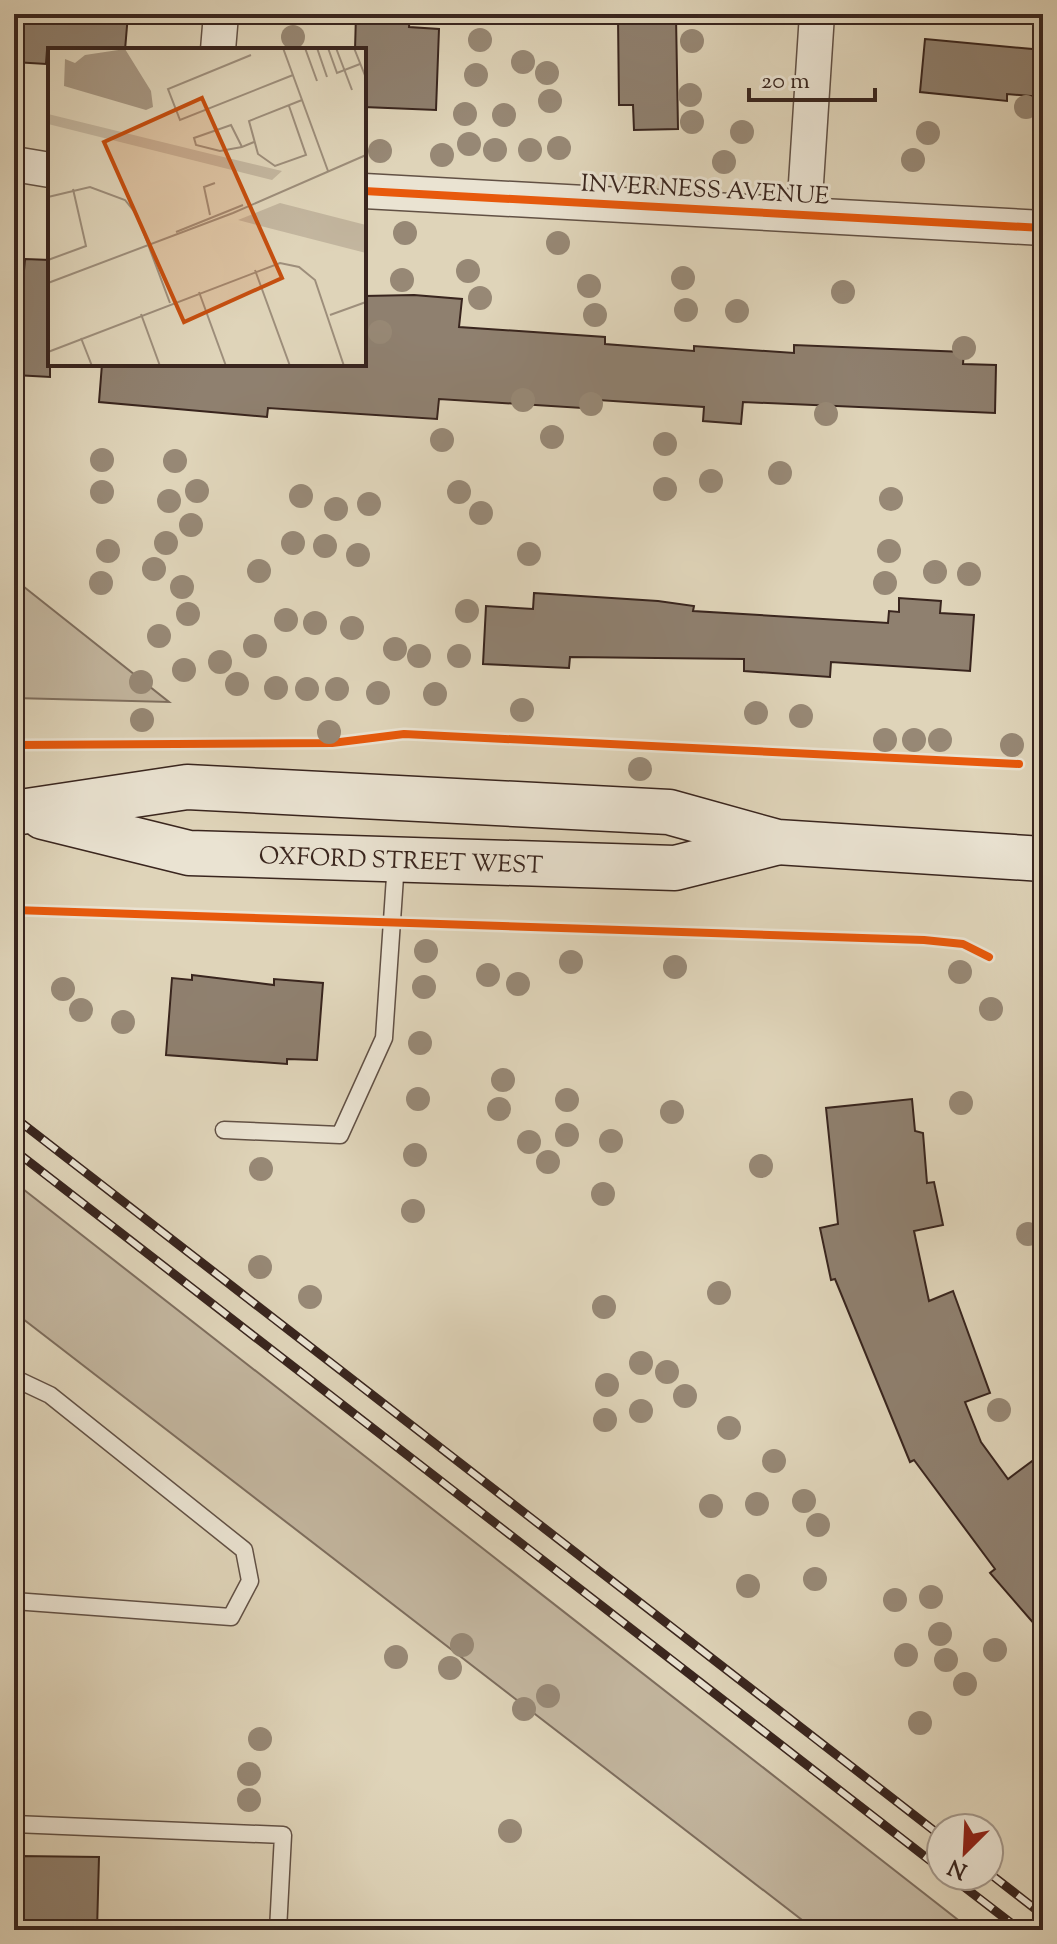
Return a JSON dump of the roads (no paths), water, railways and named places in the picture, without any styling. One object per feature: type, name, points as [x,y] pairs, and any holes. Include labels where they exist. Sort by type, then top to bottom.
[{"type":"main road","name":"OXFORD STREET WEST","points":[[20,813],[187,787],[669,812],[777,842],[1043,859]]},
{"type":"main road","name":"OXFORD STREET WEST","points":[[20,813],[189,853],[675,868],[777,842]]},
{"type":"street","points":[[218,48],[221,14]]},
{"type":"street","points":[[804,214],[817,14]]},
{"type":"street","points":[[14,164],[48,170]]},
{"type":"street","name":"INVERNESS AVENUE","points":[[366,191],[1043,228]]},
{"type":"lane","points":[[224,1130],[340,1135],[384,1038],[396,860]]},
{"type":"lane","points":[[14,1378],[50,1395],[244,1550],[250,1581],[231,1617],[14,1601]]},
{"type":"lane","points":[[14,1824],[283,1835],[278,1930]]},
{"type":"railway","points":[[14,1117],[925,1824]]},
{"type":"railway","points":[[14,1150],[925,1857]]},
{"type":"railway","points":[[1005,1885],[1043,1915]]},
{"type":"railway","points":[[971,1892],[1020,1930]]}]
